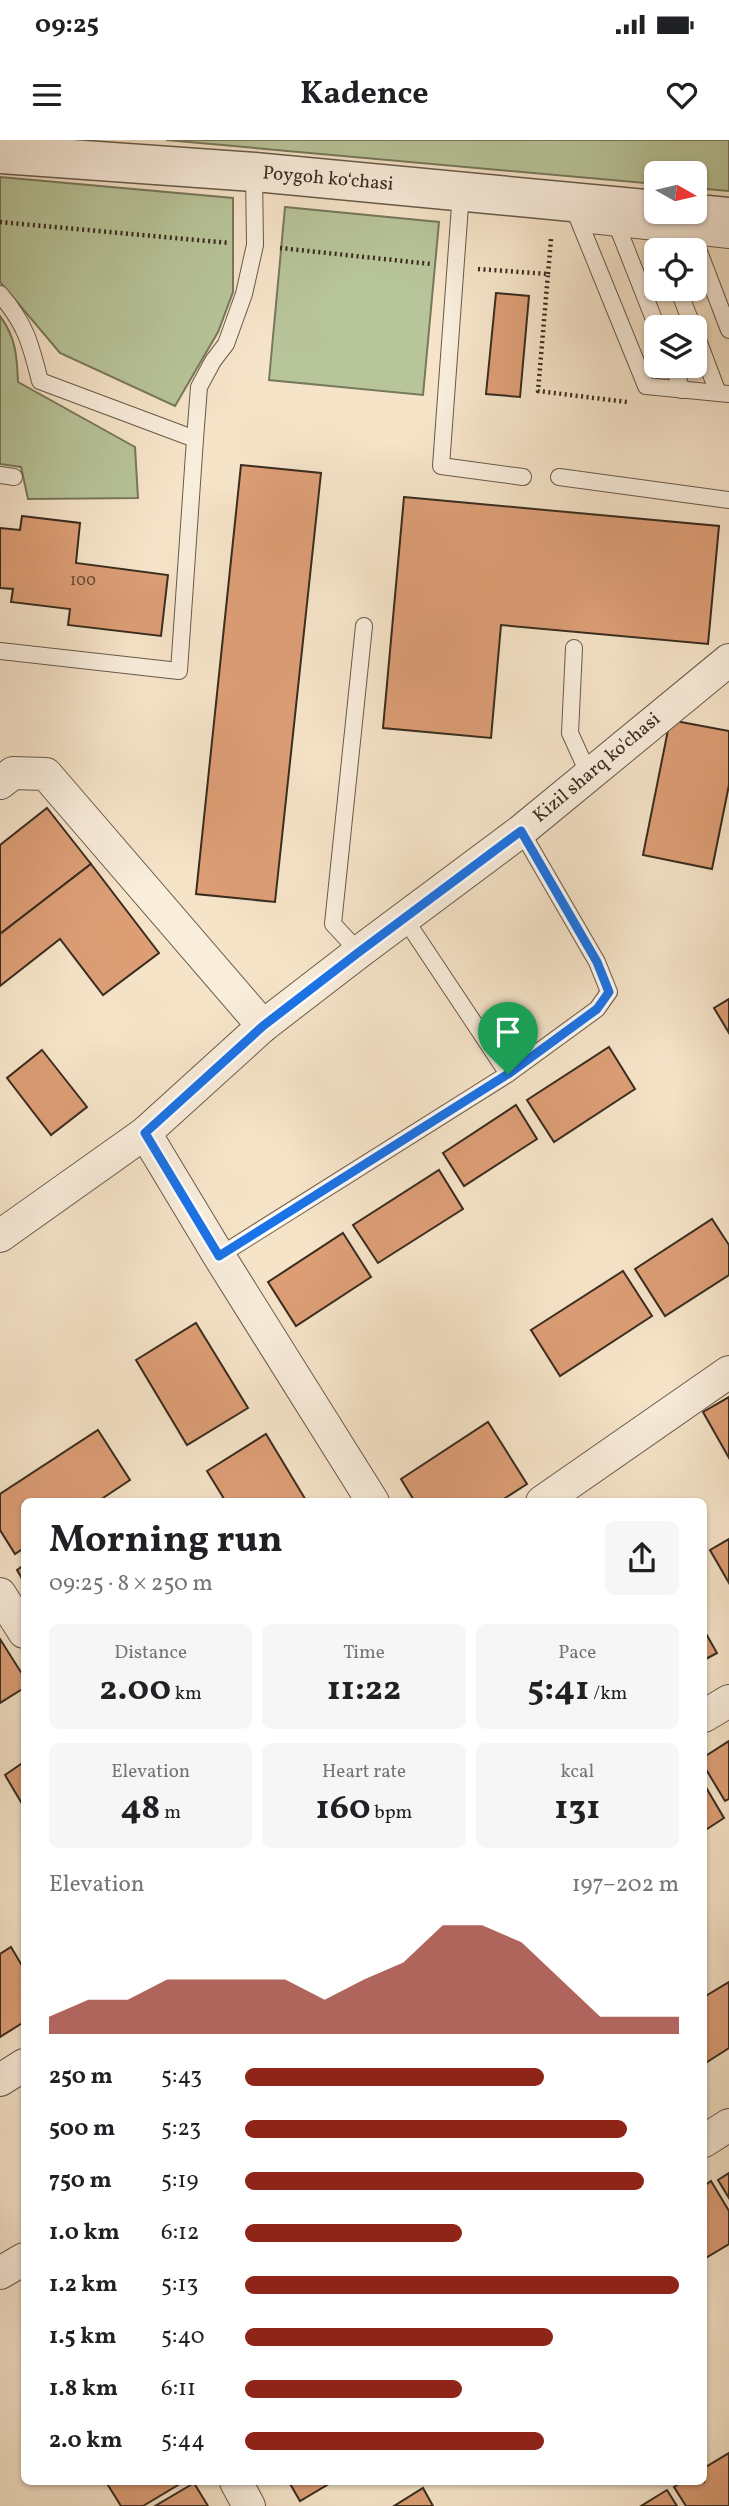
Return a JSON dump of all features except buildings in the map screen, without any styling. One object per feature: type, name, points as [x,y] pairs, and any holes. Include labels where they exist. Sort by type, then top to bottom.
[{"type":"street","name":"Poygoh koʻchasi","points":[[0,154],[254,172],[461,191],[576,213],[644,220]]},
{"type":"street","name":"Poygoh koʻchasi","points":[[707,218],[729,216]]},
{"type":"street","name":"Kizil sharq ko'chasi","points":[[0,1236],[145,1133],[263,1026],[521,831],[729,660]]},
{"type":"street","points":[[0,783],[13,773],[46,774],[263,1026]]},
{"type":"street","points":[[145,1133],[370,1498]]},
{"type":"street","points":[[548,1498],[729,1372]]},
{"type":"street","points":[[0,1594],[21,1627]]},
{"type":"street","points":[[707,1714],[729,1701]]},
{"type":"street","points":[[0,2080],[21,2067]]},
{"type":"street","points":[[707,2139],[729,2125]]},
{"type":"street","points":[[0,2273],[21,2261]]},
{"type":"street","points":[[238,2485],[249,2506]]},
{"type":"lane","points":[[0,651],[179,671],[199,387],[236,324],[255,245],[254,172]]},
{"type":"lane","points":[[461,191],[441,466],[523,477]]},
{"type":"lane","points":[[576,213],[618,228],[653,224]]},
{"type":"lane","points":[[576,213],[646,386],[724,393],[707,357]]},
{"type":"lane","points":[[671,224],[729,330]]},
{"type":"lane","points":[[677,224],[729,240]]},
{"type":"lane","points":[[618,228],[652,315]]},
{"type":"lane","points":[[0,293],[20,318],[30,341],[40,381],[195,439]]},
{"type":"lane","points":[[678,378],[682,390]]},
{"type":"lane","points":[[559,478],[729,500]]},
{"type":"lane","points":[[359,952],[333,924],[364,626]]},
{"type":"lane","points":[[574,648],[570,733],[589,775]]},
{"type":"lane","points":[[219,1256],[508,1074],[597,1009],[609,992],[597,962],[521,831]]},
{"type":"lane","points":[[404,919],[508,1074]]},
{"type":"path","points":[[0,222],[548,274],[538,391],[633,403]]},
{"type":"green space","points":[[166,140],[729,140],[729,191],[707,189],[707,161],[644,161],[644,183]]},
{"type":"green space","points":[[0,177],[233,198],[233,292],[218,332],[175,406],[60,353],[0,282]]},
{"type":"green space","points":[[285,207],[439,222],[423,395],[269,380]]},
{"type":"green space","points":[[0,316],[12,340],[18,382],[135,447],[138,498],[28,499],[21,467],[0,464]]},
{"type":"route","points":[[521,831],[597,962],[609,992],[597,1009],[508,1074],[219,1256],[145,1133],[263,1026],[521,831]]}]
